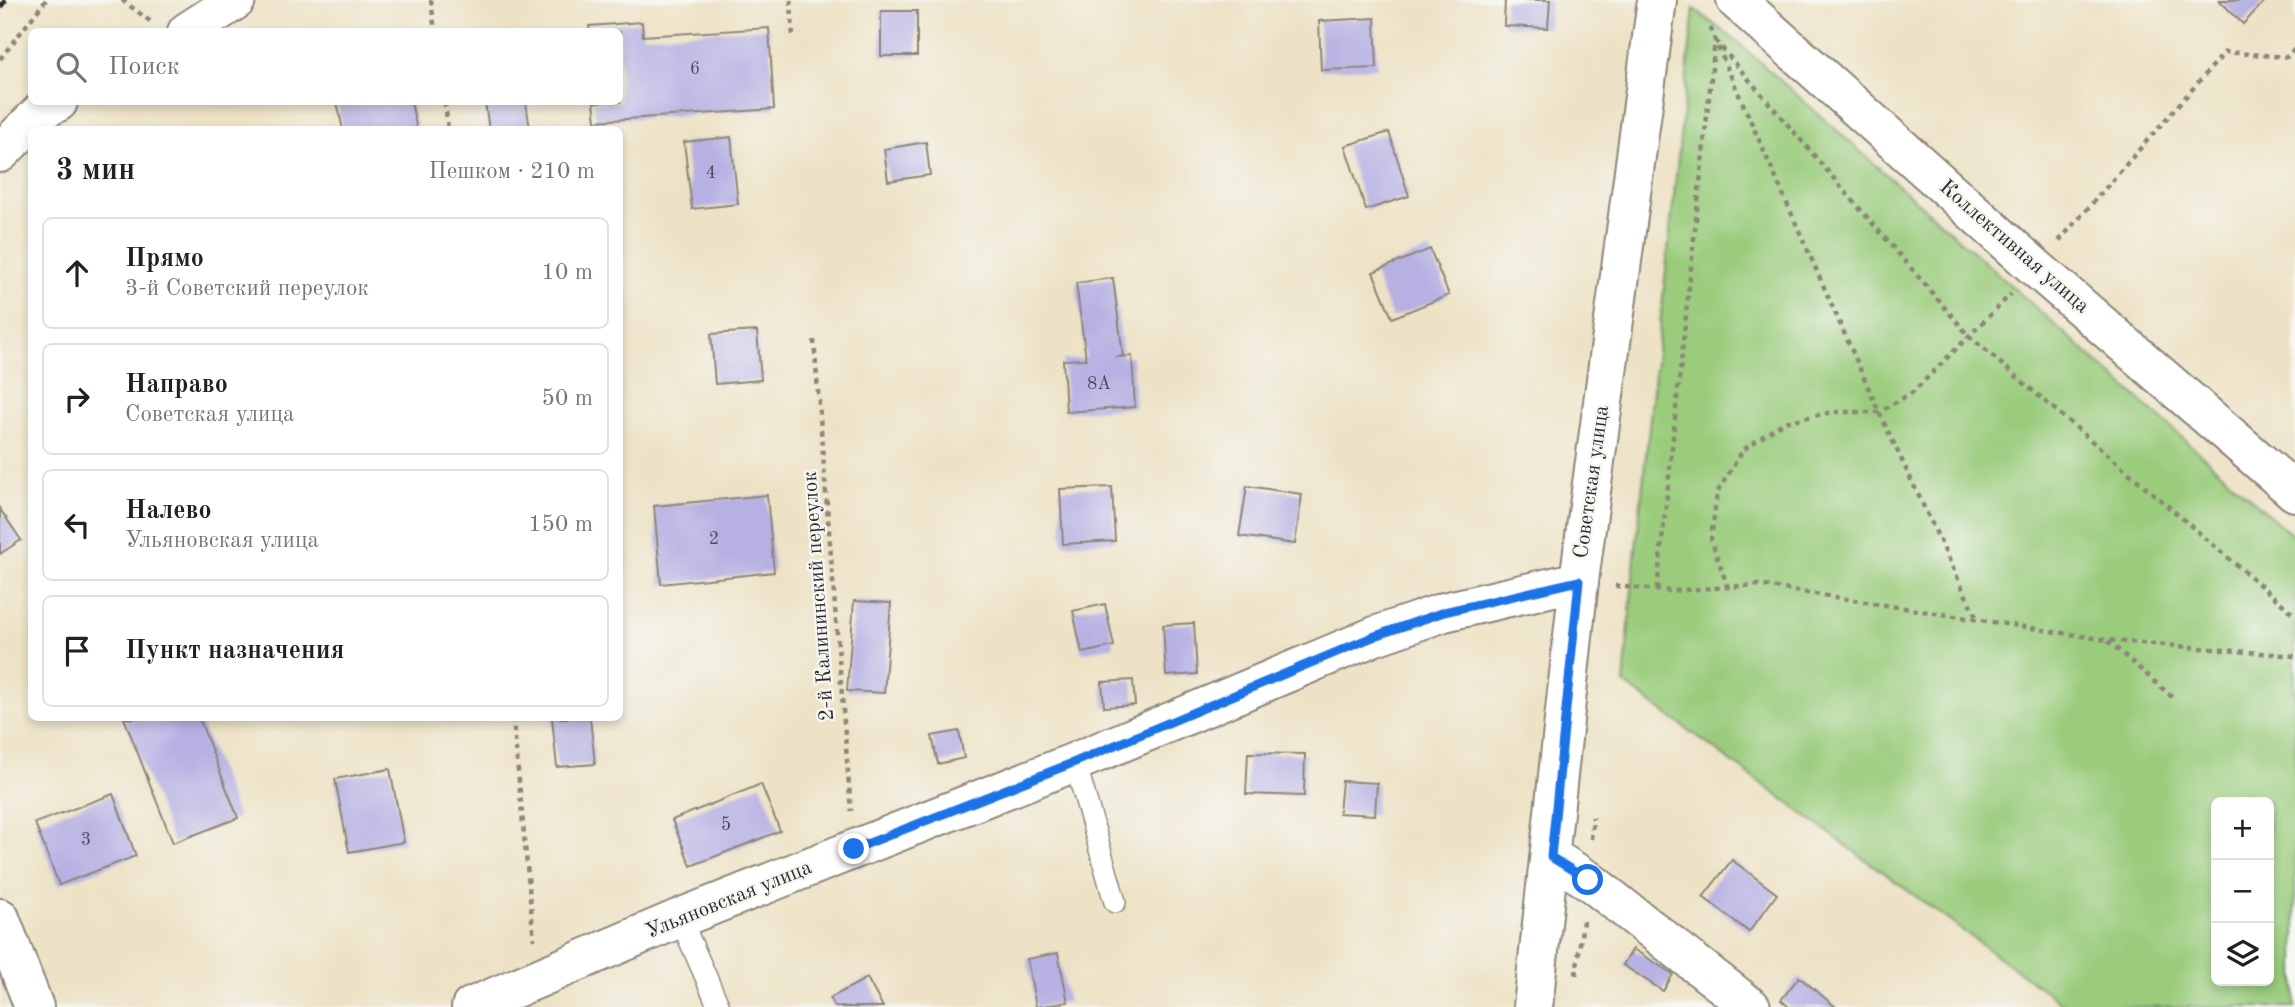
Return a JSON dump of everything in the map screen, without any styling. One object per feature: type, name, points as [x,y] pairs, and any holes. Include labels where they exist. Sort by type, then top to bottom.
[{"type":"street","points":[[193,28],[236,0]]},
{"type":"street","name":"Советская улица","points":[[1533,1007],[1579,581],[1657,0]]},
{"type":"street","name":"Коллективная улица","points":[[1722,10],[2036,268],[2295,492]]},
{"type":"street","points":[[0,153],[44,109],[52,105]]},
{"type":"street","name":"Ульяновская улица","points":[[471,1007],[680,918],[1075,762],[1375,636],[1444,612],[1579,581]]},
{"type":"street","points":[[1551,857],[1588,880],[1751,1007]]},
{"type":"street","points":[[0,918],[34,1007]]},
{"type":"lane","points":[[1075,762],[1115,902]]},
{"type":"lane","points":[[680,918],[719,1007]]},
{"type":"path","points":[[0,59],[47,0]]},
{"type":"path","points":[[122,0],[158,28]]},
{"type":"path","points":[[431,0],[434,28]]},
{"type":"path","points":[[791,0],[793,38]]},
{"type":"path","points":[[1657,589],[1715,40],[1722,10]]},
{"type":"path","points":[[1715,40],[1970,337],[2295,615]]},
{"type":"path","points":[[1715,40],[1879,412],[1978,620]]},
{"type":"path","points":[[1728,588],[1711,539],[1717,493],[1743,450],[1784,422],[1833,412],[1879,412],[1913,392],[2036,268],[2225,52],[2287,57],[2295,48]]},
{"type":"path","points":[[444,105],[447,126]]},
{"type":"path","name":"2-й Калининский переулок","points":[[814,340],[854,849]]},
{"type":"path","points":[[1579,581],[1669,591],[1758,585],[2107,640],[2295,656]]},
{"type":"path","points":[[2107,640],[2172,698]]},
{"type":"path","points":[[513,721],[538,980]]},
{"type":"green space","points":[[1694,9],[1736,41],[2295,538],[2295,1007],[2067,1007],[1624,683]]},
{"type":"building","points":[[1505,0],[1550,0],[1548,28],[1504,26]]},
{"type":"building","points":[[2219,0],[2266,0],[2243,24]]},
{"type":"building","points":[[881,11],[917,11],[917,56],[881,56]]},
{"type":"building","points":[[1375,18],[1377,68],[1321,70],[1319,21]]},
{"type":"building","points":[[642,22],[643,36],[769,28],[774,109],[596,121],[594,105],[623,105],[623,28],[589,26]]},
{"type":"building","points":[[338,105],[412,105],[416,126],[342,126]]},
{"type":"building","points":[[485,105],[526,105],[529,126],[488,126]]},
{"type":"building","points":[[1389,132],[1409,196],[1366,210],[1345,146]]},
{"type":"building","points":[[731,137],[738,204],[692,209],[684,142]]},
{"type":"building","points":[[926,142],[930,175],[888,181],[884,149]]},
{"type":"building","points":[[1430,249],[1449,295],[1392,318],[1373,272]]},
{"type":"building","points":[[1113,278],[1123,356],[1116,357],[1132,356],[1135,407],[1066,412],[1063,360],[1086,359],[1076,283]]},
{"type":"building","points":[[757,331],[761,380],[715,384],[711,334]]},
{"type":"building","points":[[1247,486],[1302,494],[1295,544],[1239,536]]},
{"type":"building","points":[[1112,487],[1115,541],[1063,544],[1060,489]]},
{"type":"building","points":[[767,495],[774,572],[661,584],[654,506]]},
{"type":"building","points":[[0,509],[21,540],[0,554]]},
{"type":"building","points":[[854,601],[891,603],[884,693],[847,691]]},
{"type":"building","points":[[1105,604],[1114,646],[1082,653],[1073,611]]},
{"type":"building","points":[[1194,623],[1197,674],[1166,676],[1163,625]]},
{"type":"building","points":[[1133,680],[1135,705],[1104,707],[1102,682]]},
{"type":"building","points":[[125,721],[200,721],[238,818],[173,843]]},
{"type":"building","points":[[552,721],[590,721],[595,764],[557,767]]},
{"type":"building","points":[[959,731],[964,758],[938,764],[932,736]]},
{"type":"building","points":[[1248,753],[1305,754],[1304,796],[1246,794]]},
{"type":"building","points":[[390,769],[404,842],[349,852],[335,779]]},
{"type":"building","points":[[1342,781],[1377,783],[1375,815],[1339,813]]},
{"type":"building","points":[[761,784],[780,831],[691,866],[672,820]]},
{"type":"building","points":[[113,794],[136,856],[59,885],[35,823]]},
{"type":"building","points":[[1732,860],[1777,894],[1749,932],[1703,897]]},
{"type":"building","points":[[1633,949],[1673,974],[1663,991],[1623,965]]},
{"type":"building","points":[[1058,953],[1068,1002],[1036,1007],[1027,959]]},
{"type":"building","points":[[1799,977],[1836,1007],[1789,1007],[1781,1000]]},
{"type":"building","points":[[867,978],[883,1007],[835,1007],[830,998]]},
{"type":"railway","points":[[0,7],[6,0]]},
{"type":"route","points":[[854,849],[1075,762],[1375,636],[1444,612],[1579,581],[1551,857],[1588,880]]}]
